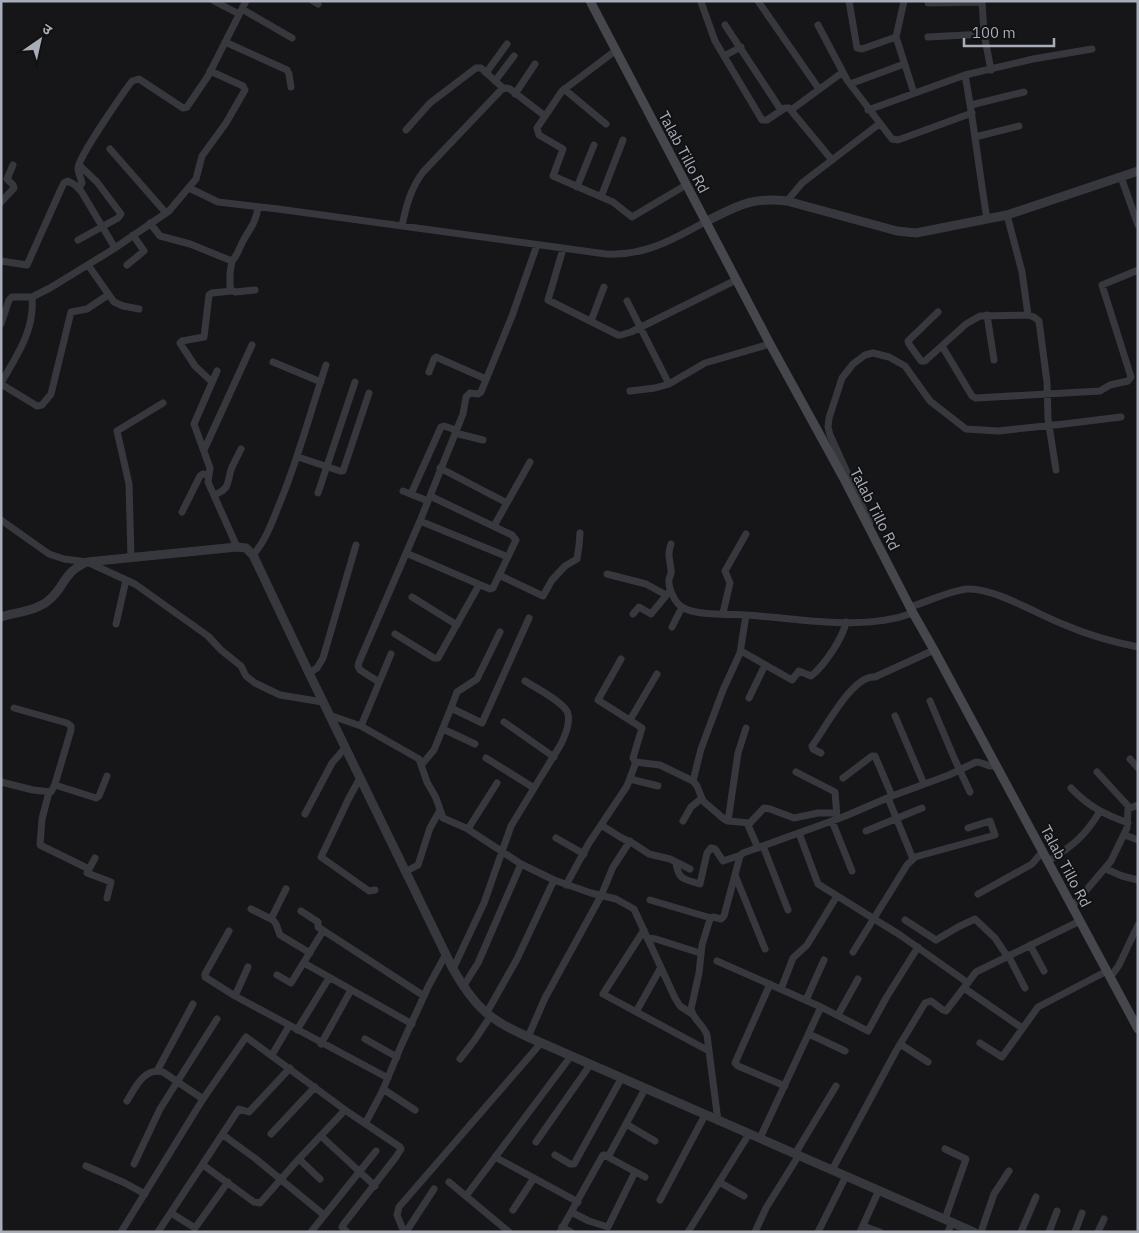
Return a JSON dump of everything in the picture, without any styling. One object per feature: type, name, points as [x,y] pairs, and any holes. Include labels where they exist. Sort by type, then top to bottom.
[{"type":"main road","name":"Talab Tillo Rd","points":[[590,1],[911,610],[1138,1029]]},
{"type":"street","points":[[214,1],[241,12],[292,38]]},
{"type":"street","points":[[79,188],[82,181],[78,170],[79,165],[96,134],[134,79],[139,79],[186,108],[210,71],[246,1]]},
{"type":"street","points":[[758,1],[819,90]]},
{"type":"street","points":[[849,1],[857,48],[862,49],[896,37]]},
{"type":"street","points":[[904,1],[896,37],[914,93]]},
{"type":"street","points":[[701,2],[712,35],[762,120],[767,120],[787,107],[832,160]]},
{"type":"street","points":[[928,3],[982,2],[984,34],[991,70]]},
{"type":"street","points":[[725,25],[741,46],[782,110]]},
{"type":"street","points":[[818,25],[850,84],[890,137],[896,140],[972,113]]},
{"type":"street","points":[[928,37],[984,34]]},
{"type":"street","points":[[225,42],[285,69],[289,73],[291,87]]},
{"type":"street","points":[[486,73],[508,44]]},
{"type":"street","points":[[724,56],[741,46]]},
{"type":"street","points":[[868,110],[966,75],[1033,59],[1092,48]]},
{"type":"street","points":[[615,51],[564,89],[537,128],[537,132],[563,150],[553,176],[613,202],[630,217],[634,217],[686,185]]},
{"type":"street","points":[[495,81],[514,56]]},
{"type":"street","points":[[515,94],[535,64]]},
{"type":"street","points":[[850,84],[904,64]]},
{"type":"street","points":[[406,130],[430,103],[463,76],[476,68],[486,73],[503,88],[508,88],[545,116]]},
{"type":"street","points":[[1,324],[12,297],[32,297],[50,288],[115,248],[166,213],[177,203],[198,176],[202,156],[226,123],[245,90],[243,86],[210,71]]},
{"type":"street","points":[[791,110],[843,72]]},
{"type":"street","points":[[966,75],[987,219]]},
{"type":"street","points":[[402,226],[407,202],[417,180],[503,88]]},
{"type":"street","points":[[564,89],[606,124]]},
{"type":"street","points":[[971,105],[1024,92]]},
{"type":"street","points":[[787,201],[802,183],[879,124]]},
{"type":"street","points":[[975,137],[1018,126]]},
{"type":"street","points":[[601,197],[623,140]]},
{"type":"street","points":[[577,187],[594,145]]},
{"type":"street","points":[[110,149],[166,213]]},
{"type":"street","points":[[1,201],[14,188],[7,179],[13,165]]},
{"type":"street","points":[[78,240],[118,218],[120,213],[101,186],[79,165]]},
{"type":"street","points":[[189,188],[218,202],[617,255],[656,247],[745,203],[770,199],[787,201],[910,233],[1007,215],[1138,171]]},
{"type":"street","points":[[1120,177],[1138,225]]},
{"type":"street","points":[[1,262],[27,265],[63,185],[68,181],[79,188],[115,248]]},
{"type":"street","points":[[232,291],[230,289],[229,276],[232,260],[235,258],[253,226],[258,207]]},
{"type":"street","points":[[1007,215],[1022,272],[1028,315]]},
{"type":"street","points":[[150,224],[160,236],[190,244],[232,260]]},
{"type":"street","points":[[127,265],[144,251],[134,235]]},
{"type":"street","points":[[379,682],[360,670],[358,666],[420,522],[465,409],[467,396],[470,393],[480,393],[486,379],[537,245]]},
{"type":"street","points":[[562,249],[548,299],[621,336],[736,280]]},
{"type":"street","points":[[88,265],[108,295],[117,304],[139,309]]},
{"type":"street","points":[[942,346],[974,398],[1102,391],[1110,384],[1130,380],[1131,377],[1102,286],[1138,270]]},
{"type":"street","points":[[591,321],[604,287]]},
{"type":"street","points":[[212,382],[195,366],[180,343],[204,337],[208,318],[207,301],[210,294],[255,290]]},
{"type":"street","points":[[32,297],[32,311],[28,334],[1,384],[37,406],[42,405],[51,394],[71,312],[87,309],[108,295]]},
{"type":"street","points":[[627,300],[669,384]]},
{"type":"street","points":[[938,312],[908,342],[923,362],[972,319],[980,316],[987,314],[1028,315],[1039,321],[1049,422],[1056,470]]},
{"type":"street","points":[[987,314],[994,360]]},
{"type":"street","points":[[630,391],[647,390],[669,384],[706,362],[770,344]]},
{"type":"street","points":[[204,450],[252,345]]},
{"type":"street","points":[[875,540],[867,513],[828,427],[832,405],[842,378],[853,364],[865,356],[878,354],[899,362],[908,369],[919,388],[930,401],[966,429],[998,431],[1049,422],[1120,417]]},
{"type":"street","points":[[429,372],[436,357],[486,379]]},
{"type":"street","points":[[273,362],[321,382]]},
{"type":"street","points":[[253,555],[268,532],[298,457],[326,365]]},
{"type":"street","points":[[217,370],[194,421],[195,429],[210,468],[208,482],[238,547]]},
{"type":"street","points":[[318,493],[354,382]]},
{"type":"street","points":[[298,457],[340,471],[344,470],[369,393]]},
{"type":"street","points":[[131,557],[129,484],[117,431],[163,403]]},
{"type":"street","points":[[412,494],[441,427],[444,426],[483,440]]},
{"type":"street","points":[[214,495],[222,492],[227,486],[232,467],[241,449]]},
{"type":"street","points":[[494,526],[530,462]]},
{"type":"street","points":[[440,468],[507,503]]},
{"type":"street","points":[[182,512],[200,476],[203,474],[209,475]]},
{"type":"street","points":[[403,491],[429,498],[494,526],[516,538],[492,589],[406,553]]},
{"type":"street","points":[[1,520],[50,554],[64,559],[87,562],[238,547],[246,548],[253,555],[445,957],[463,987],[487,1018],[528,1037],[539,1045],[620,1082],[703,1118],[718,1121],[748,1137],[760,1138],[797,1157],[832,1170],[844,1180],[949,1225],[974,1232]]},
{"type":"street","points":[[420,522],[508,558]]},
{"type":"street","points":[[499,575],[543,596],[552,580],[565,566],[577,559],[580,533]]},
{"type":"street","points":[[723,614],[730,583],[725,570],[746,534]]},
{"type":"street","points":[[633,614],[639,607],[651,614],[668,592],[672,572],[668,553],[671,544]]},
{"type":"street","points":[[308,673],[317,668],[323,658],[356,545]]},
{"type":"street","points":[[87,562],[144,590],[208,636],[255,683],[280,695],[323,702]]},
{"type":"street","points":[[5,616],[46,603],[52,598],[70,572],[87,562]]},
{"type":"street","points":[[607,574],[668,592],[682,608],[699,612],[804,621],[846,622],[893,619],[960,590],[978,590],[993,594],[1076,630],[1138,647]]},
{"type":"street","points":[[116,624],[126,580]]},
{"type":"street","points":[[395,634],[437,658],[440,656],[479,585]]},
{"type":"street","points":[[412,597],[457,625]]},
{"type":"street","points":[[672,627],[682,608]]},
{"type":"street","points":[[693,781],[701,749],[722,690],[740,651],[746,615]]},
{"type":"street","points":[[451,708],[482,723],[530,618]]},
{"type":"street","points":[[740,651],[792,680],[799,671],[813,676],[839,639],[846,622]]},
{"type":"street","points":[[422,764],[434,750],[457,692],[477,679],[500,632]]},
{"type":"street","points":[[821,753],[813,749],[812,746],[848,693],[867,677],[875,677],[934,650]]},
{"type":"street","points":[[361,726],[391,654]]},
{"type":"street","points":[[621,659],[598,700],[630,720],[642,730],[633,758],[636,762]]},
{"type":"street","points":[[749,698],[765,665]]},
{"type":"street","points":[[630,720],[657,674]]},
{"type":"street","points":[[453,969],[484,903],[511,826],[554,757],[565,735],[568,719],[567,711],[525,681]]},
{"type":"street","points":[[930,701],[970,792]]},
{"type":"street","points":[[14,708],[71,726],[54,785],[49,792],[42,819],[40,845],[89,869]]},
{"type":"street","points":[[329,715],[361,726],[417,757],[422,764],[427,782],[443,818],[468,829],[521,864],[554,880],[601,896],[616,899],[634,909],[660,970],[678,1003],[692,1014],[706,1032],[718,1121]]},
{"type":"street","points":[[895,716],[923,781]]},
{"type":"street","points":[[504,722],[554,757]]},
{"type":"street","points":[[728,821],[738,753],[746,728]]},
{"type":"street","points":[[442,729],[475,744]]},
{"type":"street","points":[[305,814],[329,768],[345,748]]},
{"type":"street","points":[[842,778],[874,755],[876,757],[887,784],[896,818],[913,859]]},
{"type":"street","points":[[486,758],[534,788]]},
{"type":"street","points":[[1130,759],[1138,768]]},
{"type":"street","points":[[636,762],[660,765],[693,781],[702,798],[728,821],[750,823],[764,808],[794,818],[818,813],[836,817]]},
{"type":"street","points":[[566,885],[630,779],[636,762]]},
{"type":"street","points":[[676,862],[677,873],[681,877],[700,884],[709,850],[714,848],[723,860],[799,833],[890,797],[958,765],[976,762],[988,767],[996,766]]},
{"type":"street","points":[[796,772],[835,792],[836,817],[852,871]]},
{"type":"street","points":[[1097,772],[1130,808]]},
{"type":"street","points":[[54,785],[96,798],[99,796],[107,776]]},
{"type":"street","points":[[360,778],[321,857],[369,891],[375,890]]},
{"type":"street","points":[[630,779],[658,786]]},
{"type":"street","points":[[1,782],[49,792]]},
{"type":"street","points":[[468,829],[497,783]]},
{"type":"street","points":[[1071,788],[1086,803],[1128,823]]},
{"type":"street","points":[[683,821],[691,807],[702,798]]},
{"type":"street","points":[[1072,907],[1111,862],[1125,836],[1128,823],[1127,811],[1138,805]]},
{"type":"street","points":[[866,831],[922,808]]},
{"type":"street","points":[[405,872],[418,866],[430,828],[440,810]]},
{"type":"street","points":[[1048,861],[1075,844],[1100,811]]},
{"type":"street","points":[[853,952],[907,865],[913,859],[920,855],[995,835],[990,821],[968,828]]},
{"type":"street","points":[[747,823],[761,847],[788,910]]},
{"type":"street","points":[[601,825],[652,856],[667,858],[690,869]]},
{"type":"street","points":[[799,833],[818,884],[918,947],[1022,1028]]},
{"type":"street","points":[[1125,836],[1138,840]]},
{"type":"street","points":[[556,838],[584,854]]},
{"type":"street","points":[[528,1037],[546,998],[601,896],[614,866],[630,842]]},
{"type":"street","points":[[978,894],[1032,864],[1043,851]]},
{"type":"street","points":[[650,900],[711,918],[721,919],[724,916],[741,854]]},
{"type":"street","points":[[95,858],[88,874],[111,882],[107,898]]},
{"type":"street","points":[[463,987],[482,954],[521,864]]},
{"type":"street","points":[[1106,869],[1138,880]]},
{"type":"street","points":[[735,875],[764,949]]},
{"type":"street","points":[[460,1059],[474,1041],[487,1018],[554,880]]},
{"type":"street","points":[[270,919],[286,889]]},
{"type":"street","points":[[781,989],[793,958],[807,945],[837,896]]},
{"type":"street","points":[[251,909],[276,924],[280,935],[310,953]]},
{"type":"street","points":[[301,911],[318,922],[317,927],[424,996]]},
{"type":"street","points":[[692,1014],[691,1007],[699,973],[700,953],[703,938],[711,918]]},
{"type":"street","points":[[905,920],[938,940],[958,926],[975,919],[995,938],[1025,988]]},
{"type":"street","points":[[832,1170],[900,1044],[926,1002],[930,1002],[945,1011],[976,972],[1080,921]]},
{"type":"street","points":[[980,1043],[1002,1057],[1038,1007],[1109,974],[1119,965],[1138,925]]},
{"type":"street","points":[[644,930],[603,992],[636,1012],[710,1051]]},
{"type":"street","points":[[229,931],[205,976],[234,996],[388,1078]]},
{"type":"street","points":[[277,976],[290,983],[323,931]]},
{"type":"street","points":[[647,938],[700,953]]},
{"type":"street","points":[[1030,945],[1044,971]]},
{"type":"street","points":[[717,961],[869,1030],[886,998],[918,947]]},
{"type":"street","points":[[365,1124],[383,1089],[424,996],[445,957]]},
{"type":"street","points":[[806,1000],[824,960]]},
{"type":"street","points":[[304,963],[412,1024]]},
{"type":"street","points":[[234,996],[248,968]]},
{"type":"street","points":[[636,1012],[660,970]]},
{"type":"street","points":[[296,1030],[329,978]]},
{"type":"street","points":[[838,1015],[858,979]]},
{"type":"street","points":[[770,984],[735,1063],[784,1086]]},
{"type":"street","points":[[322,1044],[351,990]]},
{"type":"street","points":[[158,1071],[193,1004]]},
{"type":"street","points":[[760,1138],[821,1007]]},
{"type":"street","points":[[134,1164],[160,1108],[217,1019]]},
{"type":"street","points":[[272,1055],[288,1026]]},
{"type":"street","points":[[809,1034],[845,1051]]},
{"type":"street","points":[[121,1232],[203,1099],[246,1037],[400,1149],[375,1186],[343,1224],[342,1227],[347,1232]]},
{"type":"street","points":[[365,1039],[396,1057]]},
{"type":"street","points":[[900,1044],[928,1062]]},
{"type":"street","points":[[405,1232],[397,1215],[399,1207],[539,1045]]},
{"type":"street","points":[[466,1196],[569,1058]]},
{"type":"street","points":[[536,1142],[589,1067]]},
{"type":"street","points":[[158,1232],[239,1109],[249,1112],[290,1068]]},
{"type":"street","points":[[128,1101],[143,1077],[158,1071],[163,1072],[203,1099]]},
{"type":"street","points":[[555,1155],[570,1164],[574,1164],[620,1082]]},
{"type":"street","points":[[755,1232],[766,1208],[797,1157],[836,1086]]},
{"type":"street","points":[[271,1134],[315,1087]]},
{"type":"street","points":[[383,1089],[415,1110]]},
{"type":"street","points":[[608,1157],[643,1091]]},
{"type":"street","points":[[203,1165],[259,1204],[345,1110]]},
{"type":"street","points":[[660,1200],[703,1118]]},
{"type":"street","points":[[626,1124],[655,1141]]},
{"type":"street","points":[[223,1135],[281,1179],[324,1215]]},
{"type":"street","points":[[321,1136],[375,1186]]},
{"type":"street","points":[[688,1232],[748,1137]]},
{"type":"street","points":[[946,1150],[966,1159],[949,1225]]},
{"type":"street","points":[[311,1232],[376,1152]]},
{"type":"street","points":[[571,1232],[561,1230],[604,1154],[645,1177]]},
{"type":"street","points":[[495,1157],[578,1202]]},
{"type":"street","points":[[299,1159],[320,1179]]},
{"type":"street","points":[[86,1166],[145,1194]]},
{"type":"street","points":[[981,1232],[994,1194],[1009,1171]]},
{"type":"street","points":[[571,1212],[589,1221],[608,1227],[635,1172]]},
{"type":"street","points":[[513,1210],[534,1178]]},
{"type":"street","points":[[818,1232],[844,1180]]},
{"type":"street","points":[[171,1213],[196,1228],[228,1182]]},
{"type":"street","points":[[449,1182],[509,1232]]},
{"type":"street","points":[[720,1182],[744,1196]]},
{"type":"street","points":[[405,1232],[434,1189]]},
{"type":"street","points":[[878,1193],[861,1229],[880,1232]]},
{"type":"street","points":[[1021,1232],[1036,1197]]},
{"type":"street","points":[[1049,1232],[1057,1211]]},
{"type":"street","points":[[1075,1232],[1082,1213]]},
{"type":"street","points":[[1098,1232],[1104,1219]]}]
